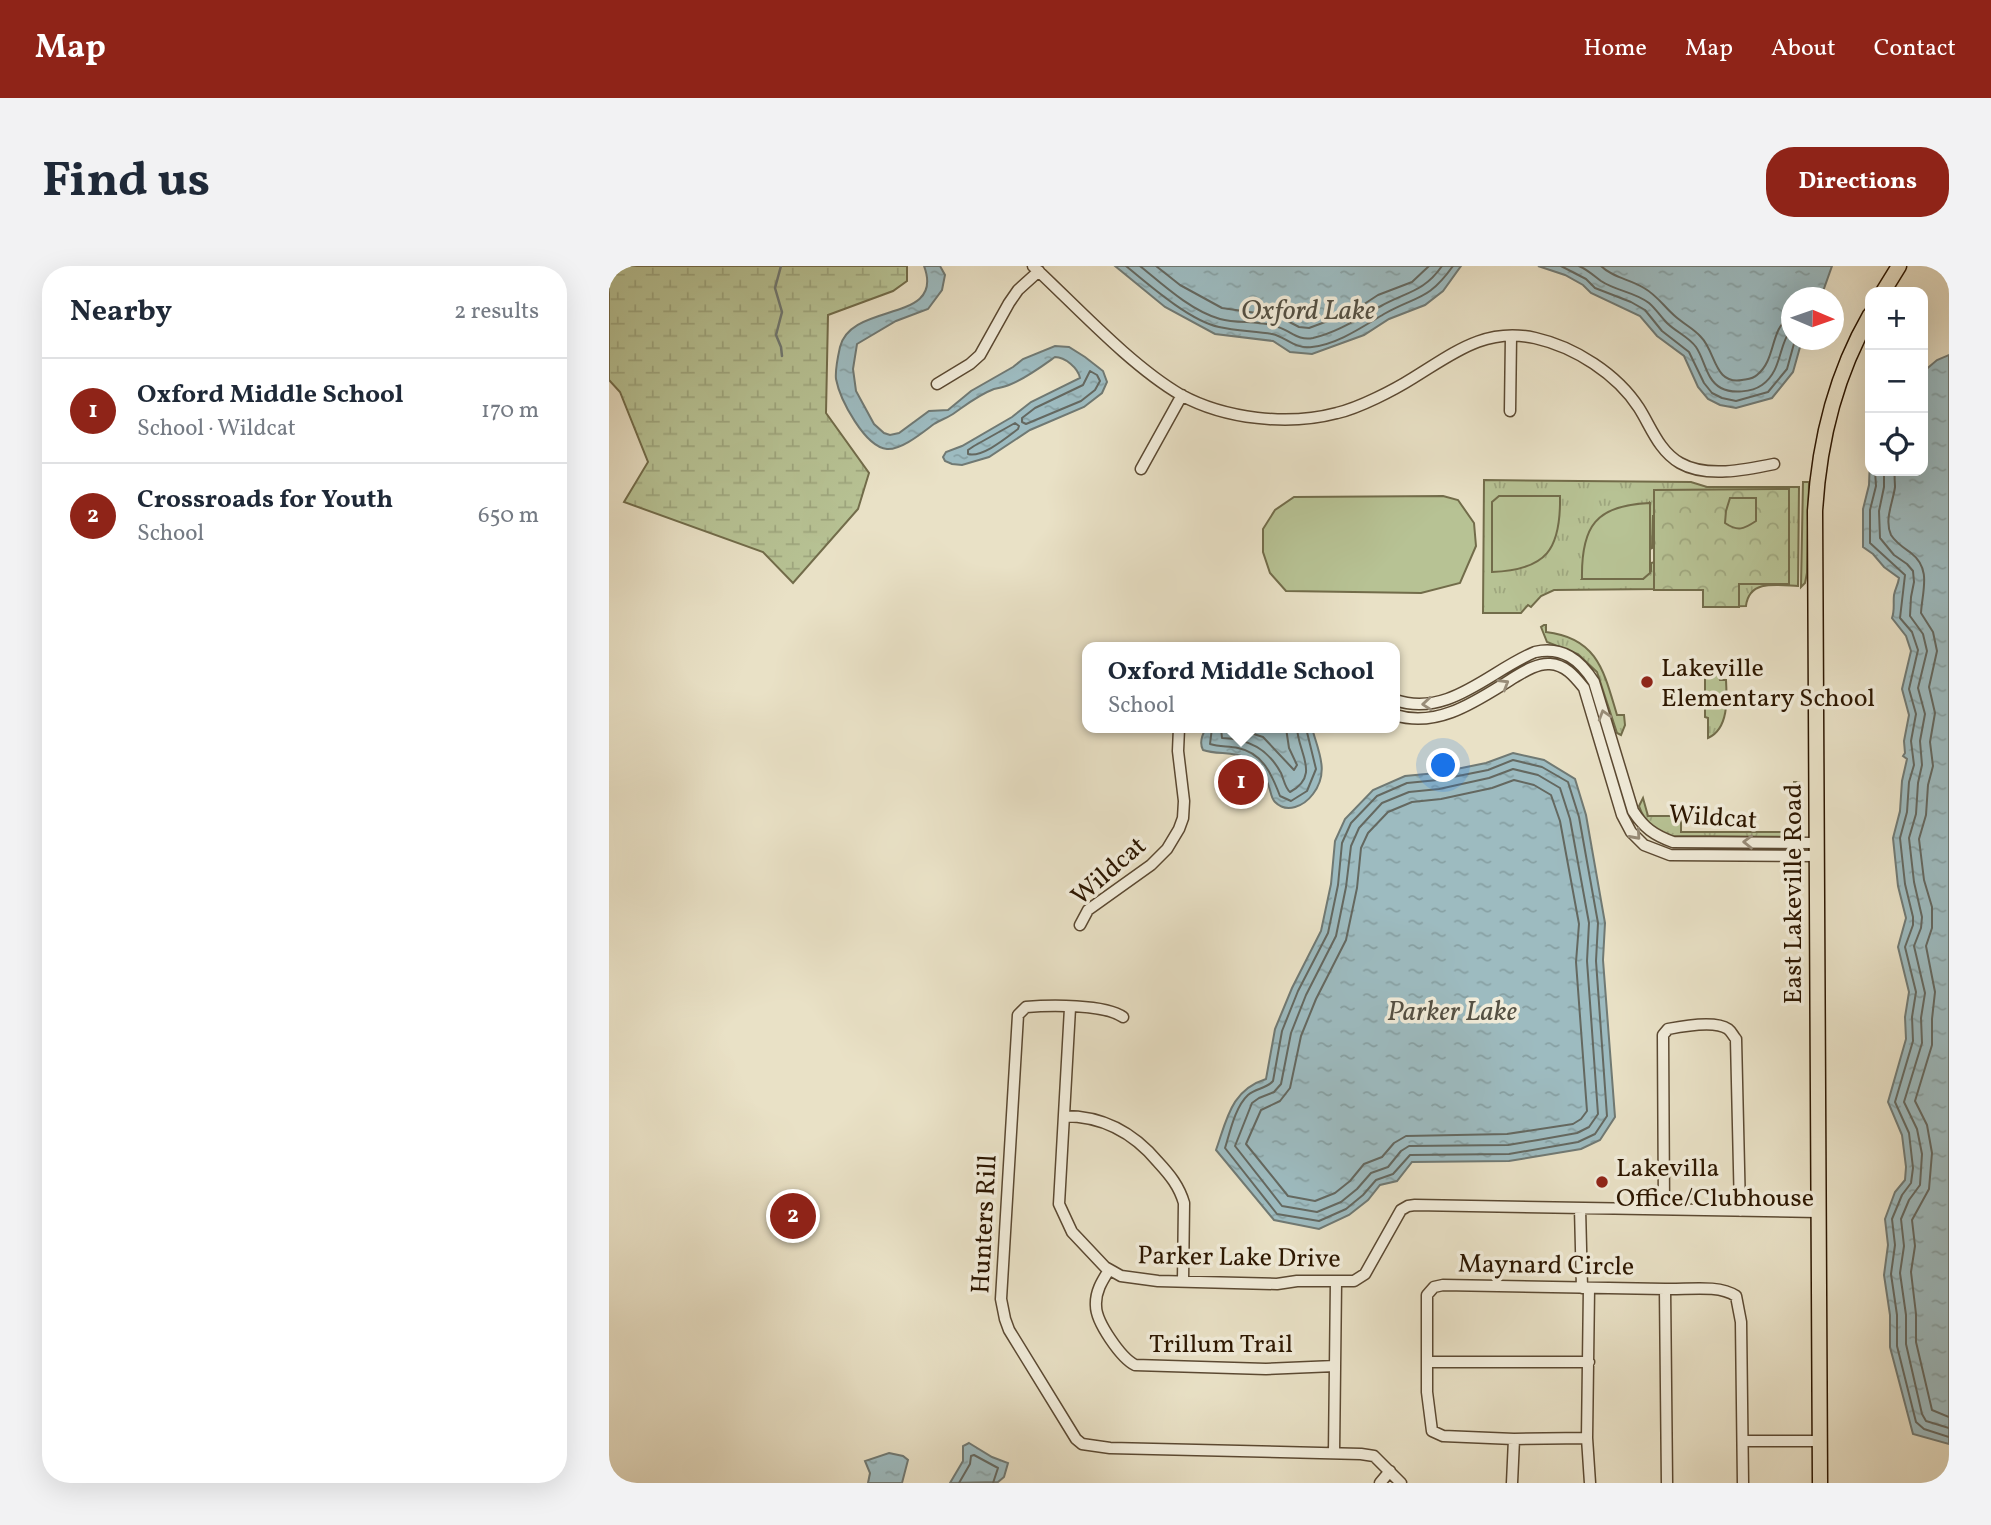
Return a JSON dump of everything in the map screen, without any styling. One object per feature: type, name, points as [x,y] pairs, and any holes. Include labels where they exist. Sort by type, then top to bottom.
[{"type":"main road","points":[[1886,287],[1899,266]]},
{"type":"main road","name":"East Lakeville Road","points":[[1820,1483],[1815,534],[1817,487],[1823,444],[1850,354],[1865,324]]},
{"type":"street","points":[[937,384],[981,355],[1009,303],[1036,269],[1156,378],[1181,395],[1212,408],[1241,415],[1291,420],[1338,413],[1400,386],[1471,343],[1490,337],[1534,338],[1576,353],[1604,371],[1638,406],[1664,450],[1681,464],[1725,471],[1774,464]]},
{"type":"street","points":[[1510,411],[1511,336]]},
{"type":"street","points":[[1141,469],[1181,395]]},
{"type":"street","name":"Wildcat","points":[[1535,652],[1548,649],[1568,654],[1582,664],[1594,682],[1623,799]]},
{"type":"street","points":[[1400,702],[1409,705],[1443,702],[1535,652],[1540,666],[1529,669],[1446,715],[1400,716]]},
{"type":"street","name":"Wildcat","points":[[1540,666],[1548,663],[1562,667],[1584,688],[1623,799],[1652,833],[1673,842],[1816,849]]},
{"type":"street","name":"Wildcat","points":[[1080,925],[1088,910],[1151,866],[1167,849],[1179,829],[1184,802],[1178,751],[1179,733]]},
{"type":"street","name":"Hunters Rill","points":[[1123,1017],[1101,1008],[1026,1007],[1018,1015],[1001,1298],[1009,1330],[1076,1439],[1082,1444],[1110,1448],[1374,1456],[1401,1483]]},
{"type":"street","name":"Parker Lake Drive","points":[[1070,1008],[1059,1203],[1072,1232],[1109,1270],[1137,1279],[1277,1284],[1297,1281],[1354,1281],[1365,1274],[1392,1222],[1401,1210],[1408,1206],[1818,1212]]},
{"type":"street","points":[[1664,1209],[1663,1035],[1668,1029],[1713,1025],[1727,1028],[1736,1039],[1740,1211]]},
{"type":"street","points":[[1064,1116],[1084,1116],[1107,1122],[1140,1141],[1171,1176],[1184,1203],[1183,1281]]},
{"type":"street","points":[[1580,1208],[1589,1362],[1587,1438],[1590,1483]]},
{"type":"street","name":"Trillum Trail","points":[[1109,1270],[1096,1297],[1097,1313],[1118,1350],[1128,1362],[1135,1365],[1266,1369],[1335,1366]]},
{"type":"street","points":[[1334,1453],[1336,1282]]},
{"type":"street","name":"Maynard Circle","points":[[1587,1438],[1443,1436],[1432,1431],[1427,1392],[1427,1295],[1434,1287],[1475,1285],[1730,1292],[1736,1296],[1741,1322],[1742,1441]]},
{"type":"street","points":[[1665,1289],[1667,1483]]},
{"type":"street","points":[[1427,1362],[1589,1362]]},
{"type":"street","points":[[1511,1483],[1514,1439]]},
{"type":"street","points":[[1743,1483],[1742,1441],[1820,1441]]},
{"type":"street","points":[[1380,1483],[1390,1471]]},
{"type":"green space","points":[[609,266],[907,266],[907,281],[893,291],[828,315],[826,413],[869,473],[858,509],[793,583],[763,552],[624,502],[648,462],[620,392],[609,380]]},
{"type":"green space","points":[[1484,480],[1691,482],[1707,487],[1799,487],[1798,586],[1774,585],[1758,588],[1748,597],[1746,606],[1705,607],[1704,569],[1675,516],[1653,516],[1650,549],[1649,503],[1582,579],[1643,579],[1651,571],[1651,563],[1663,560],[1658,589],[1554,590],[1541,596],[1531,607],[1528,605],[1521,613],[1483,613]]},
{"type":"green space","points":[[1803,482],[1809,482],[1807,573],[1805,583],[1801,587]]},
{"type":"green space","points":[[1789,489],[1789,584],[1739,584],[1739,607],[1703,607],[1703,590],[1654,590],[1654,490]]},
{"type":"green space","points":[[1443,496],[1458,500],[1474,523],[1476,546],[1460,583],[1421,593],[1286,591],[1270,573],[1263,552],[1263,529],[1275,510],[1294,497]]},
{"type":"green space","points":[[1499,496],[1560,496],[1560,514],[1553,543],[1538,561],[1526,567],[1492,572],[1492,502]]},
{"type":"green space","points":[[1730,498],[1756,498],[1756,521],[1741,528],[1725,523]]},
{"type":"green space","points":[[1650,503],[1650,573],[1643,579],[1582,579],[1585,545],[1595,522],[1616,508]]},
{"type":"green space","points":[[1544,625],[1546,632],[1577,641],[1596,660],[1603,671],[1617,715],[1624,715],[1625,725],[1621,735],[1617,733],[1597,672],[1578,654],[1547,642],[1541,627]]},
{"type":"green space","points":[[1697,673],[1718,673],[1720,680],[1726,680],[1723,720],[1715,734],[1708,738],[1705,678],[1697,678]]},
{"type":"green space","points":[[1794,782],[1799,782],[1798,837],[1670,836],[1651,825],[1639,806],[1643,798],[1648,816],[1681,816],[1681,832],[1793,832]]},
{"type":"water","points":[[924,266],[940,266],[945,275],[942,290],[928,309],[896,321],[857,344],[853,369],[856,391],[874,424],[884,433],[899,433],[929,411],[948,410],[971,391],[1023,359],[1055,346],[1069,347],[1103,371],[1107,382],[1102,393],[1084,407],[1030,430],[989,457],[962,465],[945,461],[943,457],[946,452],[962,446],[1012,417],[1031,402],[1080,378],[1077,370],[1070,364],[1055,357],[1021,380],[977,397],[906,444],[887,449],[870,440],[848,410],[838,388],[836,371],[840,347],[848,333],[861,323],[910,305],[922,297],[927,284]]},
{"type":"water","name":"Oxford Lake","points":[[1115,266],[1461,266],[1443,291],[1425,305],[1389,319],[1364,335],[1312,354],[1290,352],[1273,341],[1215,334],[1165,307]]},
{"type":"water","points":[[1538,266],[1832,266],[1825,287],[1781,287],[1781,350],[1799,350],[1793,372],[1772,398],[1736,408],[1708,399],[1698,387],[1684,356],[1657,336],[1640,316],[1591,293],[1565,275]]},
{"type":"water","points":[[1949,355],[1949,1444],[1913,1434],[1890,1347],[1890,1315],[1884,1275],[1888,1245],[1885,1219],[1895,1192],[1905,1180],[1906,1167],[1902,1135],[1888,1102],[1906,1039],[1905,1017],[1909,992],[1898,947],[1906,918],[1898,886],[1893,838],[1900,811],[1907,759],[1903,756],[1909,715],[1902,689],[1911,651],[1906,636],[1892,618],[1899,578],[1863,547],[1863,509],[1869,476],[1928,476],[1928,368]]},
{"type":"water","points":[[1204,733],[1313,733],[1321,761],[1321,778],[1309,798],[1300,805],[1285,808],[1275,802],[1263,774],[1250,760],[1236,754],[1203,750]]},
{"type":"water","name":"Parker Lake","points":[[1513,753],[1544,760],[1575,779],[1586,815],[1605,923],[1603,960],[1615,1117],[1600,1140],[1581,1149],[1509,1161],[1412,1162],[1397,1181],[1380,1185],[1368,1200],[1349,1215],[1319,1229],[1274,1220],[1216,1150],[1227,1117],[1238,1098],[1245,1090],[1266,1079],[1275,1029],[1321,931],[1331,884],[1335,841],[1345,819],[1373,790],[1405,776],[1437,773],[1486,763]]},
{"type":"water","points":[[969,1443],[1008,1463],[1004,1477],[998,1482],[950,1483],[963,1461],[963,1446]]},
{"type":"water","points":[[889,1453],[908,1460],[902,1483],[868,1483],[870,1473],[865,1461]]},
{"type":"waterway","points":[[781,266],[775,288],[782,312],[776,335],[782,356]]},
{"type":"place","name":"Lakeville Elementary School","points":[[1647,682]]},
{"type":"place","name":"Oxford Middle School","points":[[1241,782]]},
{"type":"place","name":"Lakevilla Office/Clubhouse","points":[[1602,1182]]},
{"type":"place","name":"Crossroads for Youth","points":[[793,1216]]}]
